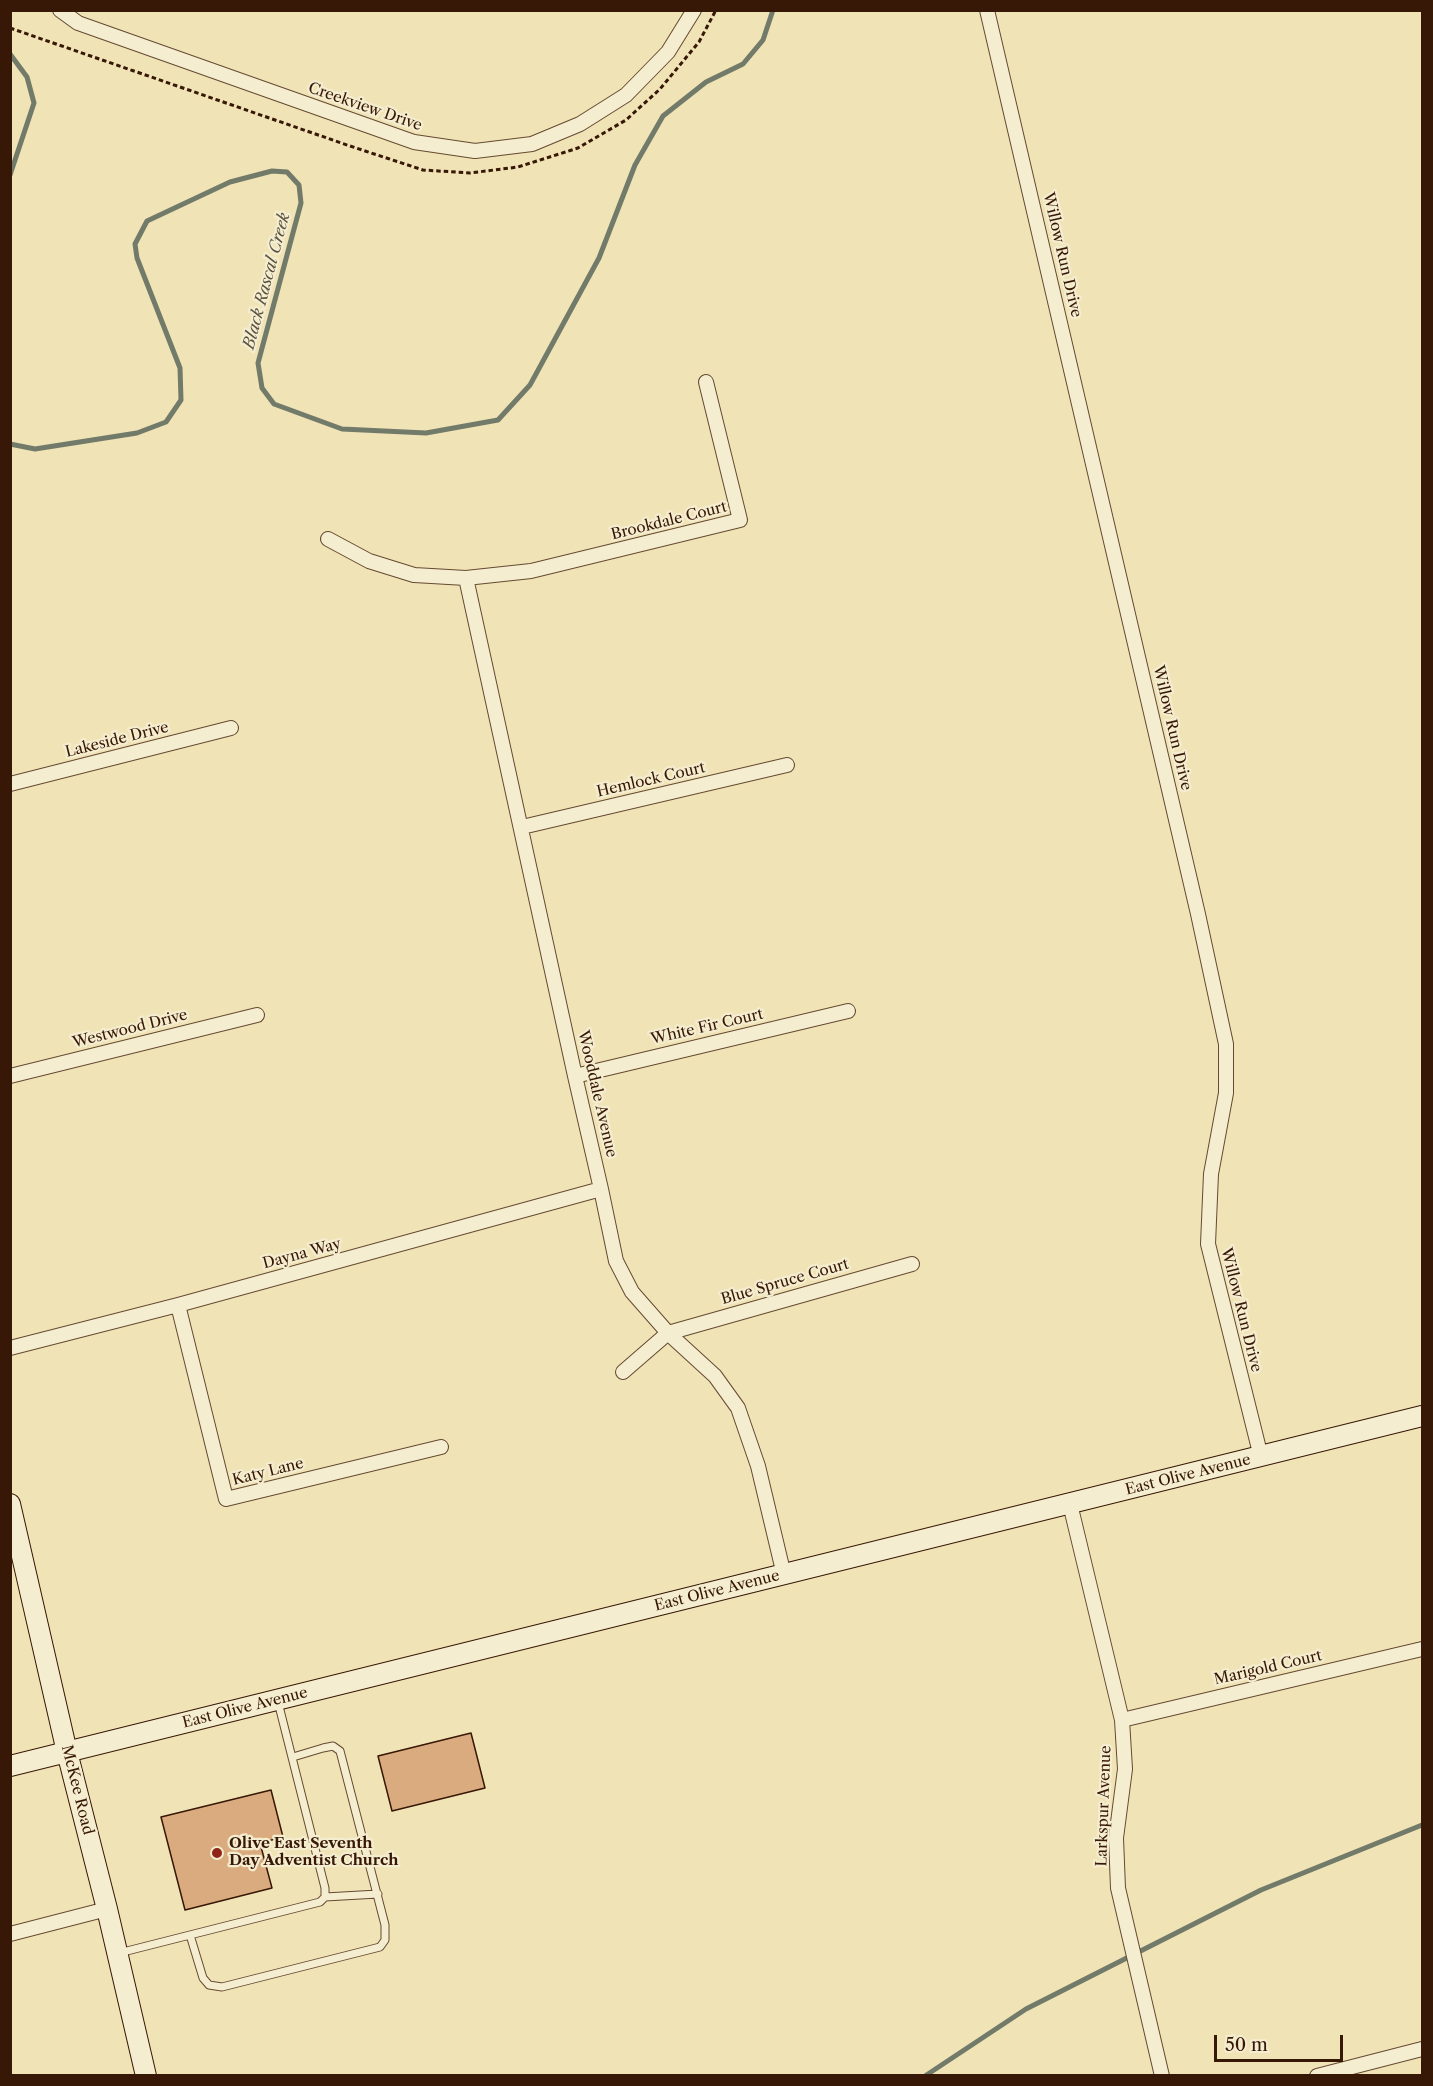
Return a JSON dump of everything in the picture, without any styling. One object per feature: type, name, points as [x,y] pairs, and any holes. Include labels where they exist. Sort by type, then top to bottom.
[{"type":"main road","name":"East Olive Avenue","points":[[10,1766],[1422,1416]]},
{"type":"main road","name":"McKee Road","points":[[10,1504],[67,1752],[146,2076]]},
{"type":"street","name":"Creekview Drive","points":[[60,10],[78,23],[414,142],[475,151],[532,144],[580,124],[626,95],[668,52],[693,10]]},
{"type":"street","name":"Willow Run Drive","points":[[987,10],[1193,891],[1226,1044],[1226,1093],[1211,1174],[1208,1244],[1262,1457]]},
{"type":"street","name":"Brookdale Court","points":[[466,578],[531,571],[740,520],[706,382]]},
{"type":"street","points":[[328,539],[369,561],[414,575],[466,578]]},
{"type":"street","name":"Wooddale Avenue","points":[[466,578],[616,1261],[632,1292],[668,1333],[715,1376],[738,1408],[758,1466],[784,1575]]},
{"type":"street","name":"Lakeside Drive","points":[[10,784],[231,728]]},
{"type":"street","name":"Hemlock Court","points":[[522,827],[787,765]]},
{"type":"street","name":"White Fir Court","points":[[575,1076],[848,1011]]},
{"type":"street","name":"Westwood Drive","points":[[10,1076],[257,1015]]},
{"type":"street","name":"Dayna Way","points":[[10,1348],[178,1305],[602,1189]]},
{"type":"street","name":"Blue Spruce Court","points":[[668,1333],[912,1264]]},
{"type":"street","name":"Katy Lane","points":[[178,1305],[226,1499],[441,1447]]},
{"type":"street","points":[[623,1372],[668,1333]]},
{"type":"street","name":"Larkspur Avenue","points":[[1070,1504],[1122,1720],[1125,1769],[1116,1838],[1118,1887],[1162,2076]]},
{"type":"street","name":"Marigold Court","points":[[1122,1720],[1422,1649]]},
{"type":"street","points":[[10,1934],[107,1909]]},
{"type":"street","points":[[1317,2076],[1422,2049]]},
{"type":"lane","points":[[117,1954],[320,1902],[324,1897],[325,1888],[278,1700]]},
{"type":"lane","points":[[190,1935],[203,1978],[209,1985],[222,1987],[380,1947],[385,1940],[385,1925],[378,1894],[340,1751],[333,1746],[292,1757]]},
{"type":"lane","points":[[324,1897],[378,1894]]},
{"type":"path","points":[[10,28],[423,170],[470,173],[518,168],[578,148],[626,120],[660,89],[699,42],[716,10]]},
{"type":"building","points":[[471,1733],[485,1788],[392,1811],[378,1756]]},
{"type":"building","name":"Olive East Seventh Day Adventist Church","points":[[271,1790],[283,1837],[260,1843],[272,1888],[185,1910],[161,1817]]},
{"type":"waterway","name":"Black Rascal Creek","points":[[10,444],[35,449],[137,433],[166,422],[181,400],[180,368],[137,258],[135,244],[147,221],[230,182],[272,171],[287,172],[299,185],[301,203],[258,363],[262,388],[274,404],[342,429],[426,433],[498,420],[530,385],[599,258],[635,165],[663,116],[706,82],[743,64],[763,40],[773,10]]},
{"type":"waterway","name":"Black Rascal Creek","points":[[10,54],[27,77],[34,103],[10,175]]},
{"type":"waterway","points":[[925,2076],[1026,2009],[1261,1890],[1422,1825]]},
{"type":"place","name":"Olive East Seventh Day Adventist Church","points":[[217,1853]]}]
